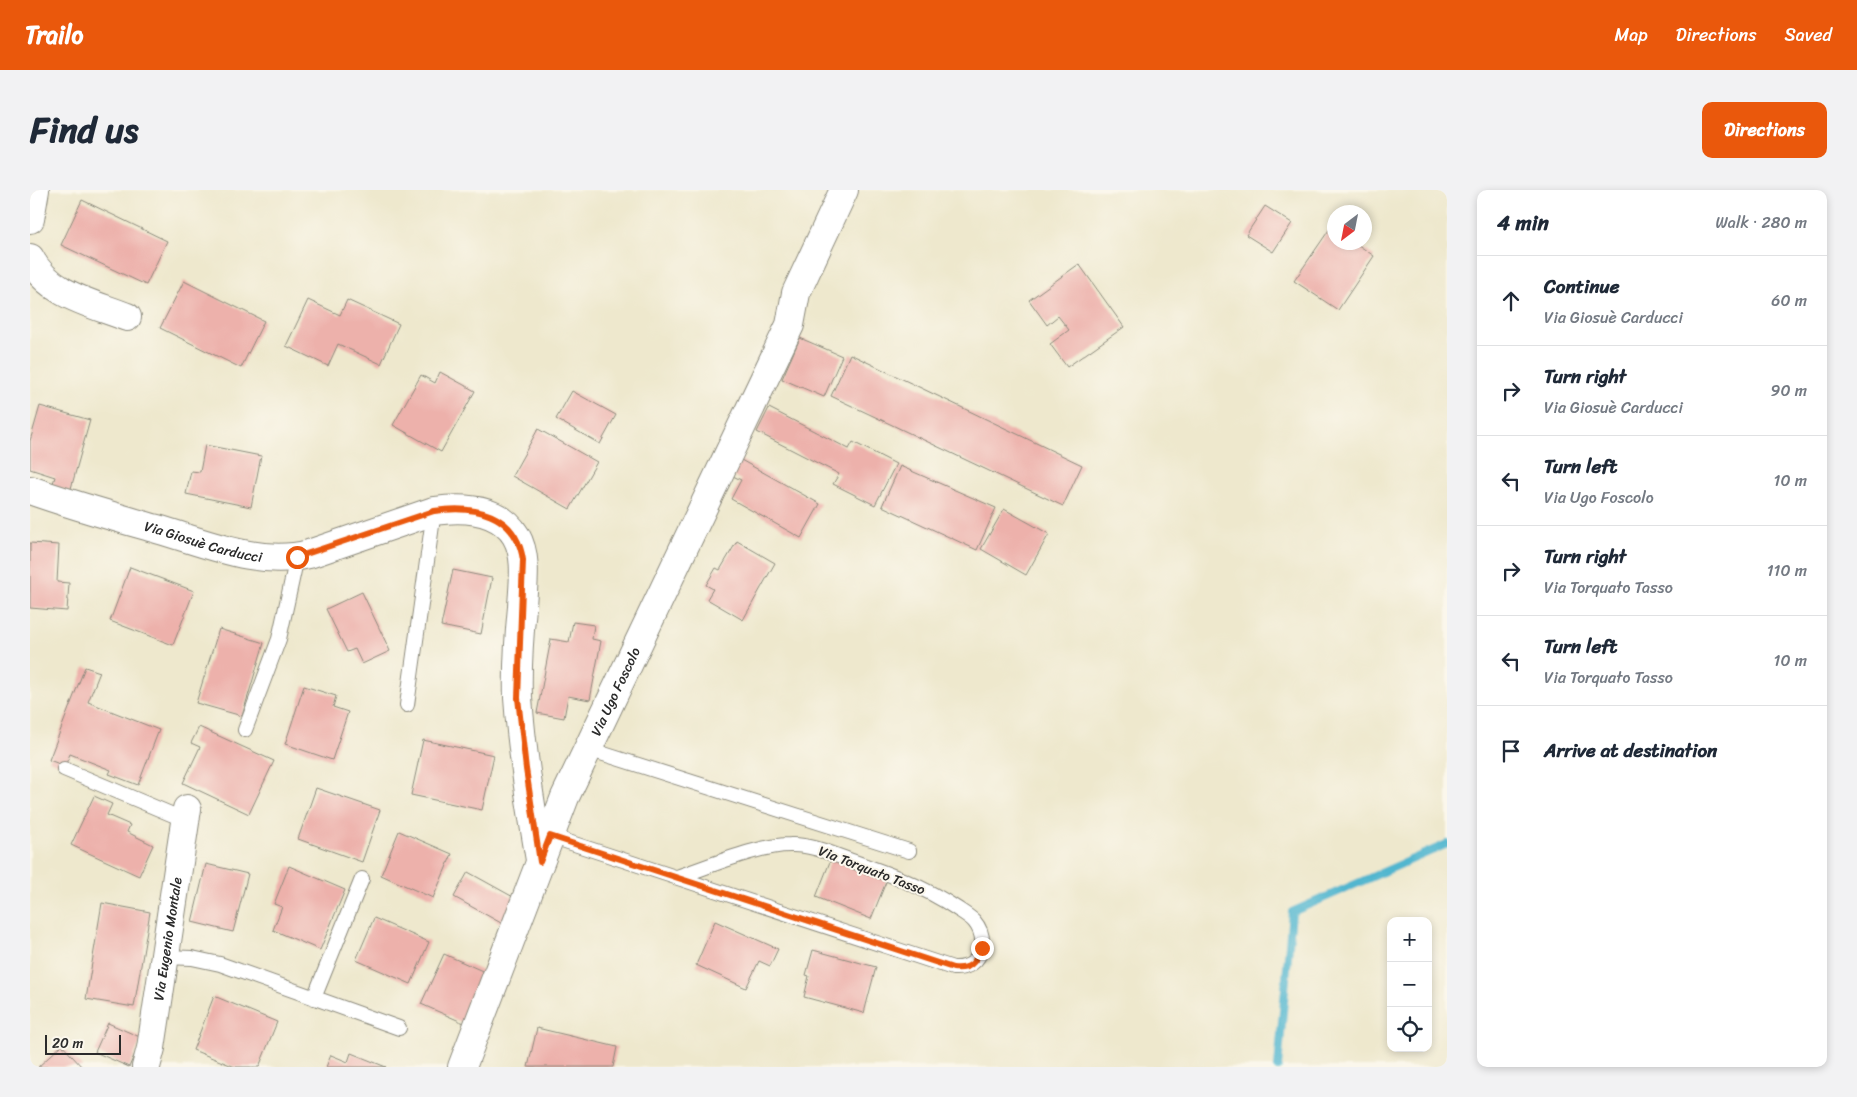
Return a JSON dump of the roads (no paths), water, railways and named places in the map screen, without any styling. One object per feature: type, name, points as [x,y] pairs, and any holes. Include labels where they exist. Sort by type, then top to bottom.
[{"type":"street","points":[[30,219],[35,190]]},
{"type":"street","name":"Via Ugo Foscolo","points":[[462,1067],[565,797],[790,325],[796,293],[844,190]]},
{"type":"street","points":[[30,258],[38,272],[59,289],[127,317]]},
{"type":"street","name":"Via Giosuè Carducci","points":[[30,490],[78,506],[238,552],[272,558],[297,557],[434,511],[471,509],[498,518],[506,524],[515,536],[522,551],[524,580],[519,640],[518,698],[526,769],[540,862]]},
{"type":"street","name":"Via Eugenio Montale","points":[[146,1067],[151,1048],[186,815]]},
{"type":"lane","points":[[407,705],[434,511]]},
{"type":"lane","points":[[245,730],[279,639],[297,557]]},
{"type":"lane","points":[[588,748],[909,851]]},
{"type":"lane","points":[[64,769],[186,815]]},
{"type":"lane","name":"Via Torquato Tasso","points":[[550,836],[953,968],[970,966],[982,948],[982,936],[976,922],[937,896],[920,886],[892,875],[809,846],[792,844],[769,847],[677,877]]},
{"type":"lane","points":[[314,998],[362,879]]},
{"type":"lane","points":[[165,957],[192,958],[220,964],[399,1028]]},
{"type":"waterway","points":[[1278,1067],[1292,912],[1447,844]]}]
